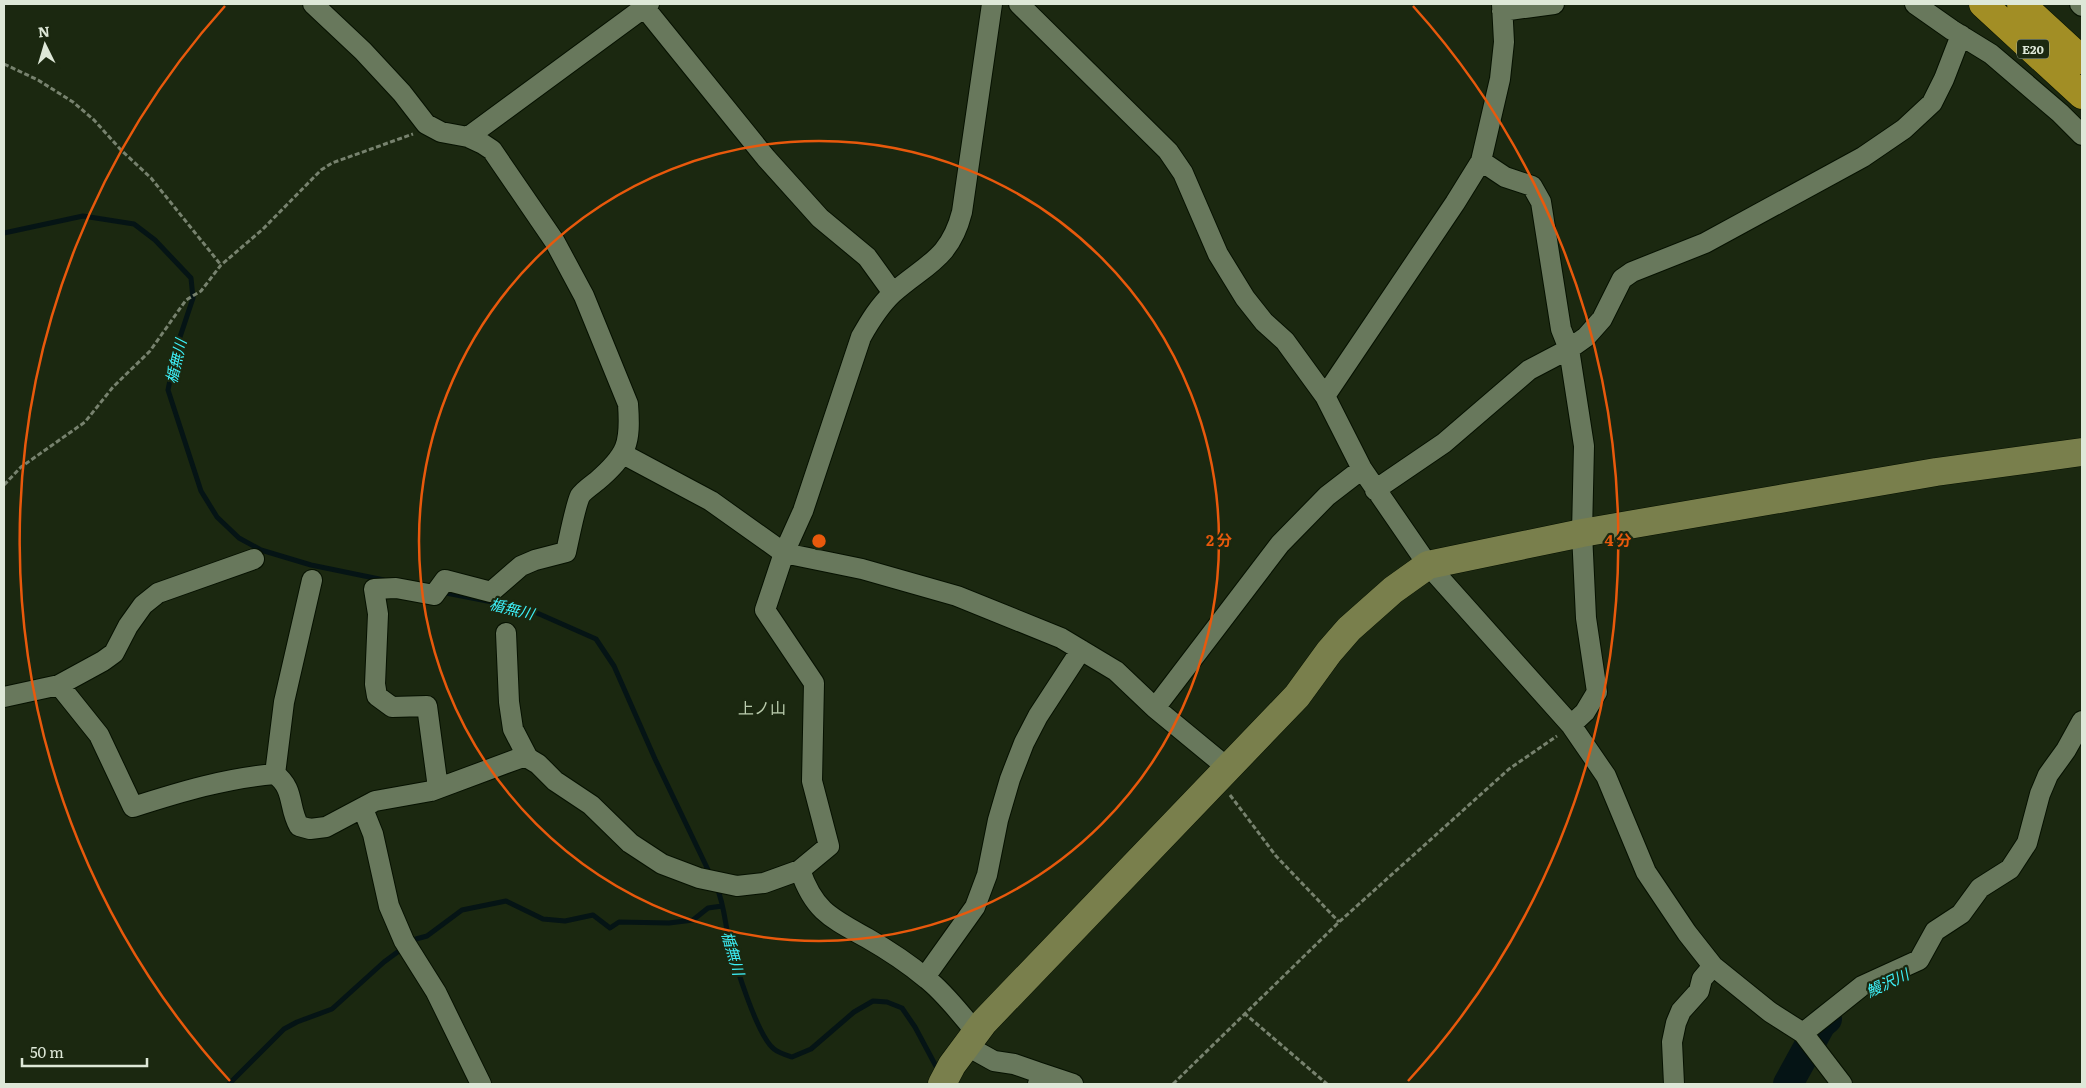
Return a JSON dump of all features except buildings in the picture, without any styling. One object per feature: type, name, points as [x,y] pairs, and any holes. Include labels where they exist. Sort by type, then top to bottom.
[{"type":"highway","name":"E20","points":[[1983,4],[2082,95]]},
{"type":"highway","name":"E20","points":[[2021,4],[2082,60]]},
{"type":"street","points":[[313,4],[363,51],[402,93],[426,124],[441,132],[484,144],[492,150],[555,242],[584,296],[628,404],[628,440],[623,454],[615,465],[580,496],[566,552],[535,560],[521,566],[491,592],[445,580],[438,590],[374,589],[378,614],[375,684],[378,696],[392,707],[427,706],[438,788]]},
{"type":"street","points":[[275,774],[288,787],[295,819],[299,826],[310,829],[326,827],[375,802],[438,788],[520,758],[528,758],[538,764],[555,781],[591,804],[630,844],[662,864],[699,878],[737,886],[764,883],[800,870],[829,846],[812,780],[814,683],[765,610],[784,553],[803,511],[861,337],[876,311],[893,293],[925,269],[948,247],[957,230],[962,212],[992,4]]},
{"type":"street","points":[[1019,4],[1168,151],[1183,173],[1218,254],[1245,298],[1264,322],[1285,341],[1325,396],[1362,469],[1375,490],[1428,565],[1571,726],[1606,776],[1646,872],[1687,933],[1714,966],[1770,1012],[1804,1033],[1842,1084]]},
{"type":"street","points":[[1325,396],[1455,203],[1481,161],[1500,79],[1504,42],[1502,7],[1554,4]]},
{"type":"street","points":[[1915,4],[1991,54],[2060,113],[2082,135]]},
{"type":"street","points":[[468,138],[646,5],[766,158],[820,218],[867,257],[893,293]]},
{"type":"street","points":[[1375,490],[1444,443],[1530,370],[1569,349],[1586,336],[1602,319],[1622,279],[1705,243],[1863,157],[1904,129],[1932,103],[1961,35]]},
{"type":"street","points":[[1481,161],[1505,177],[1532,186],[1542,202],[1561,329],[1569,349],[1584,446],[1582,533],[1586,618],[1597,692],[1585,712],[1571,726]]},
{"type":"street","points":[[942,1084],[984,1022],[1224,775],[1297,696],[1328,652],[1349,629],[1393,590],[1428,565],[1582,533],[1936,472],[2082,452]]},
{"type":"street","points":[[623,454],[711,501],[784,553],[862,569],[957,596],[1061,638],[1116,671],[1224,775]]},
{"type":"street","points":[[1155,708],[1280,544],[1327,496],[1362,469]]},
{"type":"street","points":[[4,697],[60,685],[114,654],[128,626],[143,605],[158,593],[254,559]]},
{"type":"street","points":[[275,774],[284,702],[312,580]]},
{"type":"street","points":[[506,633],[509,702],[513,729],[528,758]]},
{"type":"street","points":[[925,977],[975,907],[987,875],[998,820],[1010,779],[1024,743],[1038,716],[1082,650]]},
{"type":"street","points":[[60,685],[99,735],[133,807],[193,788],[253,776],[275,774]]},
{"type":"street","points":[[1804,1033],[1862,986],[1919,960],[1935,931],[1961,914],[1980,888],[2010,869],[2027,843],[2040,794],[2048,774],[2066,750],[2082,721]]},
{"type":"street","points":[[363,809],[373,834],[389,906],[404,941],[436,992],[481,1084]]},
{"type":"street","points":[[800,870],[806,889],[834,921],[889,952],[925,977],[972,1039],[994,1061],[1014,1064],[1038,1078],[1073,1084]]},
{"type":"street","points":[[1674,1084],[1672,1042],[1676,1023],[1681,1011],[1699,992],[1702,980],[1714,966]]},
{"type":"path","points":[[4,64],[38,80],[73,102],[94,120],[121,150],[151,178],[221,265]]},
{"type":"path","points":[[4,485],[21,467],[85,422],[113,387],[150,351],[186,300],[201,291],[221,265],[263,229],[321,170],[332,163],[432,127]]},
{"type":"path","points":[[1173,1084],[1339,922],[1509,769],[1571,726]]},
{"type":"path","points":[[1224,775],[1276,856],[1339,922]]},
{"type":"path","points":[[1244,1013],[1327,1084]]},
{"type":"waterway","name":"楯無川","points":[[4,233],[83,216],[134,224],[155,240],[191,278],[193,298],[177,346],[168,390],[201,491],[217,517],[239,538],[261,550],[311,565],[384,580]]},
{"type":"waterway","name":"楯無川","points":[[441,592],[528,609],[596,639],[614,666],[655,759],[711,876]]},
{"type":"waterway","name":"楯無川","points":[[717,888],[732,951],[747,998],[767,1042],[774,1049],[792,1057],[811,1049],[854,1012],[873,1001],[887,1002],[902,1008],[915,1027],[938,1070]]},
{"type":"waterway","points":[[410,943],[427,936],[462,910],[506,901],[543,919],[565,921],[593,915],[610,928],[619,922],[669,923],[693,920],[708,908],[722,906]]},
{"type":"waterway","points":[[229,1084],[284,1029],[332,1009],[384,962],[403,948]]},
{"type":"waterway","name":"鰻沢川","points":[[1788,1084],[1821,1024],[1827,1019]]},
{"type":"district","name":"上ノ山","points":[[762,707]]}]
